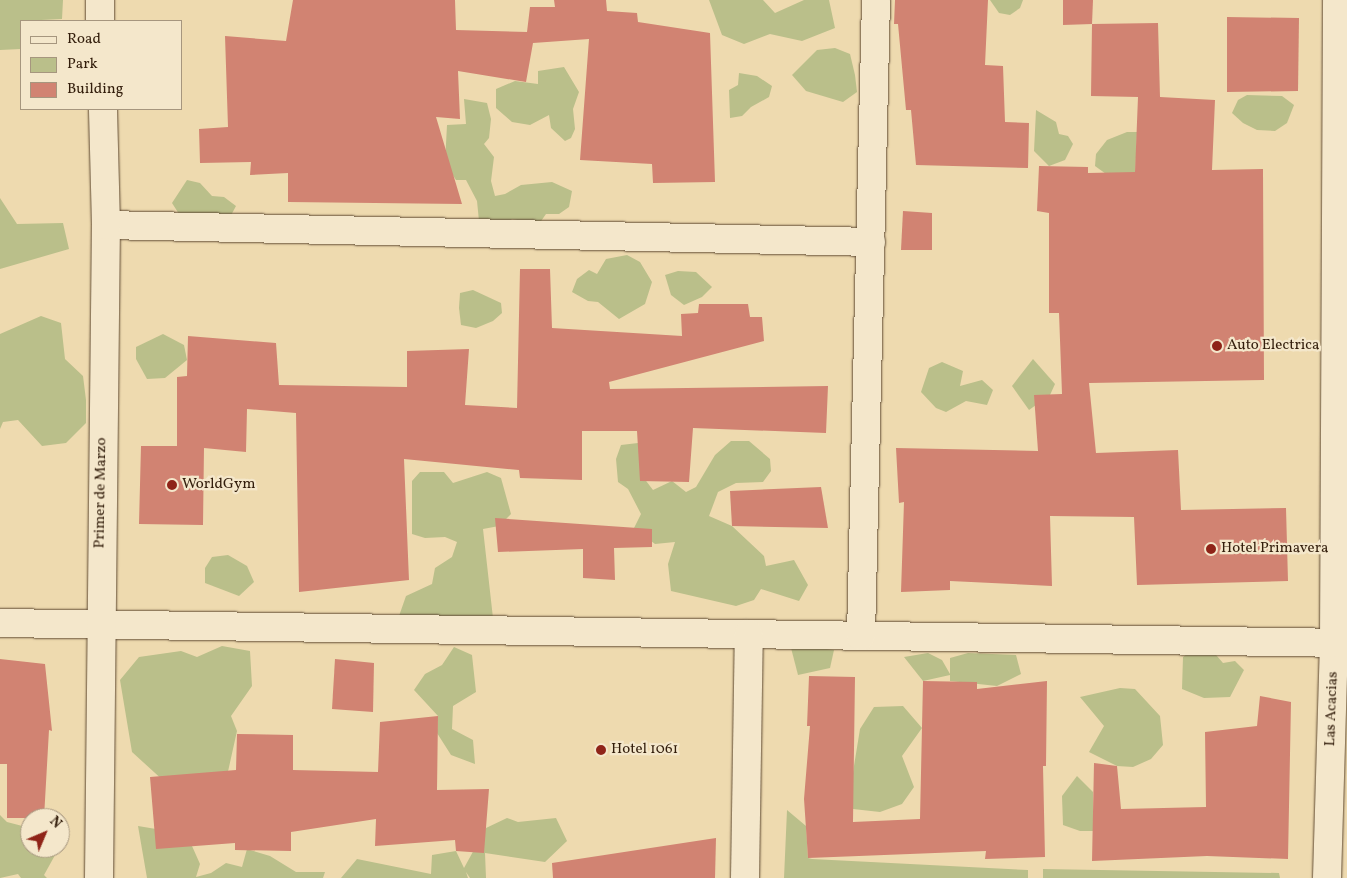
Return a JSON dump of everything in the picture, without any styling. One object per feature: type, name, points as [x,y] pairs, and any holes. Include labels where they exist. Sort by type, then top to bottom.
[{"type":"street","points":[[100,0],[100,20]]},
{"type":"street","points":[[862,636],[876,0]]},
{"type":"street","name":"Las Acacias","points":[[1327,878],[1341,643],[1337,0]]},
{"type":"street","name":"Primer de Marzo","points":[[99,878],[99,625],[106,225],[103,110]]},
{"type":"street","points":[[106,225],[870,242]]},
{"type":"street","points":[[0,623],[1341,643]]},
{"type":"street","points":[[746,878],[749,634]]},
{"type":"green space","points":[[0,0],[63,0],[62,19],[20,20],[20,49],[0,50]]},
{"type":"green space","points":[[709,0],[763,0],[775,13],[804,0],[829,0],[835,28],[802,41],[770,34],[744,44],[722,35]]},
{"type":"green space","points":[[990,0],[1023,0],[1020,8],[1010,15],[999,13]]},
{"type":"green space","points":[[835,48],[850,54],[855,75],[857,92],[843,102],[806,91],[792,75],[817,50]]},
{"type":"green space","points":[[564,67],[579,92],[573,109],[575,129],[571,138],[565,141],[551,128],[549,115],[530,125],[512,122],[496,108],[496,89],[515,81],[538,84],[538,71]]},
{"type":"green space","points":[[739,73],[757,76],[772,86],[769,97],[751,107],[742,116],[730,118],[729,90],[738,85]]},
{"type":"green space","points":[[1247,95],[1282,96],[1294,105],[1287,123],[1275,131],[1257,130],[1243,123],[1232,113],[1238,100]]},
{"type":"green space","points":[[464,99],[487,103],[491,119],[489,138],[484,144],[494,157],[491,181],[495,196],[505,194],[521,185],[552,182],[572,191],[569,207],[559,214],[546,214],[539,224],[512,219],[503,227],[479,221],[477,201],[466,180],[456,180],[445,163],[447,125],[466,124]]},
{"type":"green space","points":[[1036,110],[1056,122],[1059,134],[1068,136],[1073,144],[1065,160],[1049,166],[1034,151]]},
{"type":"green space","points":[[1127,132],[1137,132],[1135,181],[1113,179],[1095,166],[1096,154],[1107,140]]},
{"type":"green space","points":[[187,180],[200,183],[212,196],[224,197],[236,206],[228,221],[179,214],[172,203]]},
{"type":"green space","points":[[0,198],[17,224],[63,223],[69,249],[0,269]]},
{"type":"green space","points":[[627,255],[640,262],[652,282],[645,304],[619,319],[598,302],[588,301],[572,292],[577,279],[589,270],[597,274],[606,259]]},
{"type":"green space","points":[[678,271],[696,272],[712,287],[702,297],[684,305],[671,295],[665,275]]},
{"type":"green space","points":[[473,290],[501,303],[502,313],[493,321],[476,328],[461,325],[459,308],[460,293]]},
{"type":"green space","points":[[41,316],[61,323],[65,359],[83,376],[86,400],[86,423],[66,443],[42,446],[18,420],[3,422],[0,429],[0,334]]},
{"type":"green space","points":[[163,334],[184,345],[187,360],[165,378],[147,379],[136,359],[136,347]]},
{"type":"green space","points":[[1033,359],[1055,384],[1050,395],[1029,410],[1012,386]]},
{"type":"green space","points":[[942,362],[963,371],[960,386],[982,380],[993,390],[987,405],[966,401],[946,412],[936,408],[921,392],[929,368]]},
{"type":"green space","points":[[731,441],[749,441],[770,459],[771,471],[763,482],[736,483],[718,492],[709,516],[732,526],[764,556],[766,566],[794,560],[808,585],[799,601],[761,589],[754,600],[736,606],[671,591],[668,564],[675,542],[655,544],[634,528],[641,514],[628,489],[618,482],[616,459],[621,445],[638,443],[646,457],[640,473],[653,490],[672,481],[686,492],[696,487],[715,455]]},
{"type":"green space","points":[[420,472],[444,472],[453,483],[487,472],[501,478],[511,514],[499,526],[483,529],[494,627],[399,616],[406,596],[432,584],[435,568],[452,557],[457,542],[445,537],[425,538],[412,534],[412,481]]},
{"type":"green space","points":[[228,555],[247,566],[254,582],[239,596],[205,583],[205,568],[212,557]]},
{"type":"green space","points":[[1204,641],[1223,663],[1235,661],[1244,670],[1230,697],[1204,698],[1182,689],[1183,657]]},
{"type":"green space","points":[[790,644],[834,650],[830,668],[798,675]]},
{"type":"green space","points":[[222,646],[250,651],[252,686],[231,716],[237,731],[225,785],[177,793],[132,752],[120,680],[139,657],[181,651],[197,657]]},
{"type":"green space","points":[[454,647],[472,655],[476,692],[453,706],[452,729],[473,740],[475,764],[451,755],[437,733],[438,716],[414,690],[425,674],[442,665]]},
{"type":"green space","points":[[928,653],[942,660],[950,674],[950,658],[968,653],[1016,655],[1021,674],[997,686],[950,681],[950,675],[923,681],[904,657]]},
{"type":"green space","points":[[1120,688],[1135,689],[1160,716],[1163,745],[1151,759],[1133,767],[1117,766],[1089,752],[1104,726],[1080,697]]},
{"type":"green space","points":[[903,706],[922,728],[902,756],[914,787],[902,804],[880,812],[853,809],[853,772],[860,729],[874,707]]},
{"type":"green space","points":[[1077,776],[1093,792],[1093,831],[1080,831],[1063,825],[1062,796]]},
{"type":"green space","points":[[787,810],[806,826],[808,858],[1028,870],[1028,878],[784,878]]},
{"type":"green space","points":[[0,815],[7,822],[20,825],[20,858],[53,858],[44,875],[47,878],[21,878],[18,874],[0,878]]},
{"type":"green space","points":[[507,818],[518,822],[556,818],[567,841],[545,862],[485,853],[486,878],[470,878],[466,872],[468,878],[341,878],[357,859],[431,874],[432,855],[456,851],[464,868],[486,828]]},
{"type":"green space","points":[[138,826],[168,831],[192,846],[200,864],[196,877],[211,873],[226,863],[242,867],[247,849],[270,856],[296,872],[325,872],[323,878],[147,878]]},
{"type":"green space","points":[[1043,869],[1279,873],[1280,878],[1043,878]]},
{"type":"building","points":[[293,0],[455,0],[456,30],[527,32],[530,7],[555,7],[554,0],[606,0],[607,11],[637,13],[638,22],[710,33],[715,182],[653,183],[652,164],[580,160],[589,39],[533,43],[526,82],[458,71],[460,119],[436,117],[462,204],[288,202],[288,173],[250,175],[251,162],[200,163],[199,129],[228,127],[225,36],[286,41]]},
{"type":"building","points":[[895,0],[988,0],[985,65],[1003,66],[1005,122],[1029,123],[1028,168],[916,165],[911,110],[906,110],[898,24],[894,24]]},
{"type":"building","points":[[1063,0],[1093,0],[1092,24],[1063,25]]},
{"type":"building","points":[[1227,17],[1299,18],[1298,91],[1227,92]]},
{"type":"building","points":[[1158,23],[1160,97],[1215,100],[1212,170],[1263,169],[1264,380],[1089,383],[1096,453],[1178,450],[1181,510],[1286,508],[1288,581],[1137,585],[1134,517],[1050,516],[1052,586],[950,581],[950,590],[901,592],[904,502],[899,503],[896,448],[1038,451],[1034,395],[1062,394],[1059,313],[1049,313],[1049,213],[1037,211],[1039,166],[1088,167],[1088,173],[1135,172],[1138,97],[1091,96],[1092,24]]},
{"type":"building","points":[[903,211],[932,213],[932,250],[901,250]]},
{"type":"building","points":[[520,269],[550,269],[552,328],[682,336],[681,314],[698,313],[699,304],[748,304],[750,317],[762,317],[764,341],[609,382],[610,389],[828,386],[826,433],[693,428],[689,482],[640,481],[637,431],[582,431],[582,480],[520,478],[519,470],[404,459],[409,580],[299,592],[296,413],[247,409],[246,452],[204,448],[203,525],[139,524],[141,446],[177,446],[177,377],[187,376],[188,336],[276,343],[279,385],[407,387],[407,351],[469,349],[465,405],[517,408]]},
{"type":"building","points":[[821,487],[828,528],[732,526],[730,491]]},
{"type":"building","points":[[495,518],[652,529],[652,547],[614,548],[615,580],[583,578],[583,549],[498,552]]},
{"type":"building","points":[[0,659],[45,664],[52,731],[49,730],[45,808],[20,808],[20,818],[7,818],[7,764],[0,764]]},
{"type":"building","points":[[335,659],[374,663],[373,712],[332,709]]},
{"type":"building","points":[[809,676],[855,677],[853,822],[920,819],[923,681],[977,682],[977,689],[1047,681],[1046,766],[1043,766],[1045,857],[985,859],[986,851],[808,858],[804,799],[810,726],[807,726]]},
{"type":"building","points":[[1260,696],[1291,702],[1288,859],[1207,856],[1092,861],[1094,763],[1117,766],[1121,809],[1206,807],[1205,732],[1257,726]]},
{"type":"building","points":[[438,716],[437,790],[489,789],[484,853],[456,851],[455,840],[375,846],[376,819],[291,832],[291,851],[235,850],[235,843],[156,849],[150,777],[236,770],[237,734],[293,735],[293,770],[378,772],[380,722]]},
{"type":"building","points":[[716,838],[715,878],[553,878],[552,863]]},
{"type":"place","name":"Auto Electrica","points":[[1217,346]]},
{"type":"place","name":"WorldGym","points":[[172,485]]},
{"type":"place","name":"Hotel Primavera","points":[[1211,549]]},
{"type":"place","name":"Hotel 1061","points":[[601,750]]}]
